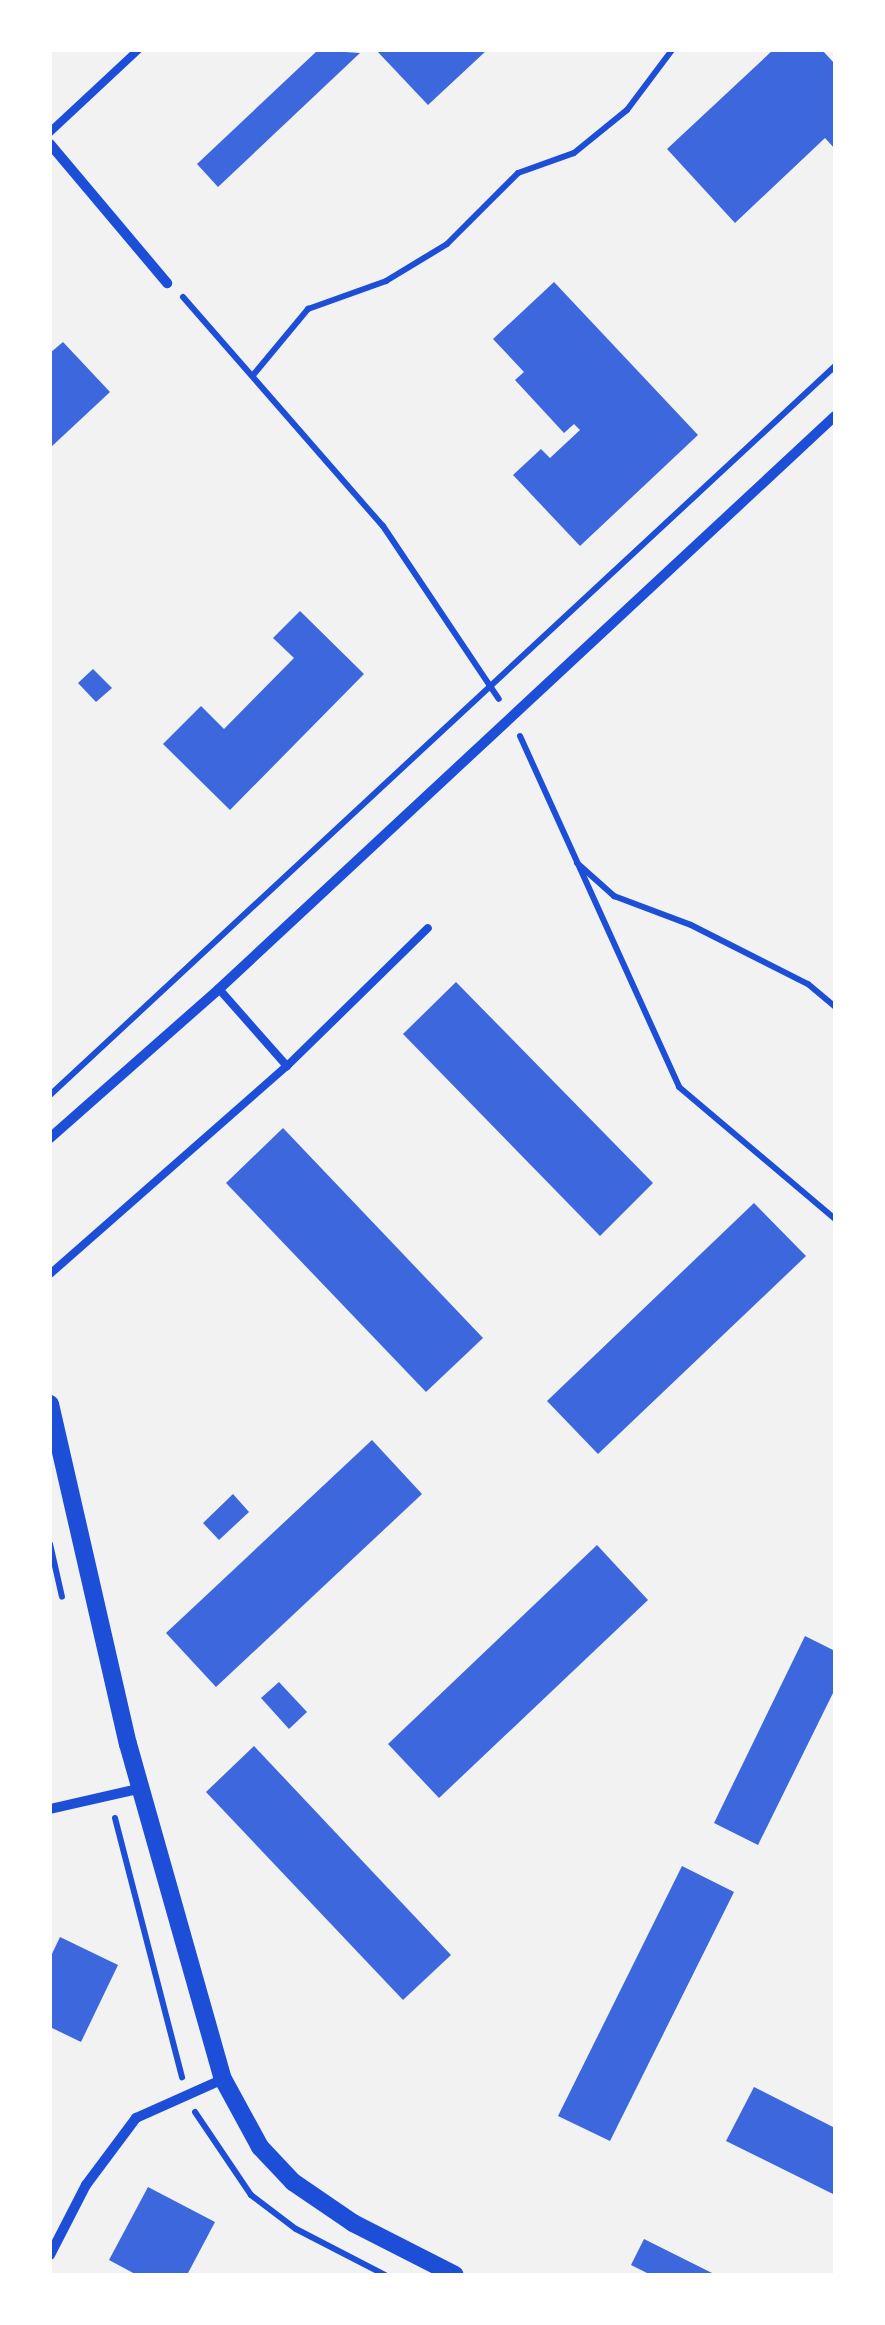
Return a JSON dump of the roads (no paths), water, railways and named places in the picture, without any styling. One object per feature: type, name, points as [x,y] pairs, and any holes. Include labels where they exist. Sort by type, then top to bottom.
[{"type":"street","points":[[50,144],[167,283]]},
{"type":"street","points":[[50,1138],[219,989],[835,416]]},
{"type":"street","points":[[50,1404],[143,1788],[223,2079],[260,2147],[293,2182],[353,2222],[455,2275]]},
{"type":"street","points":[[50,1810],[143,1788]]},
{"type":"street","points":[[50,2255],[86,2185],[136,2118],[223,2079]]},
{"type":"lane","points":[[50,132],[138,50]]},
{"type":"lane","points":[[50,1274],[286,1066],[428,928]]},
{"type":"lane","points":[[219,989],[286,1066]]}]
